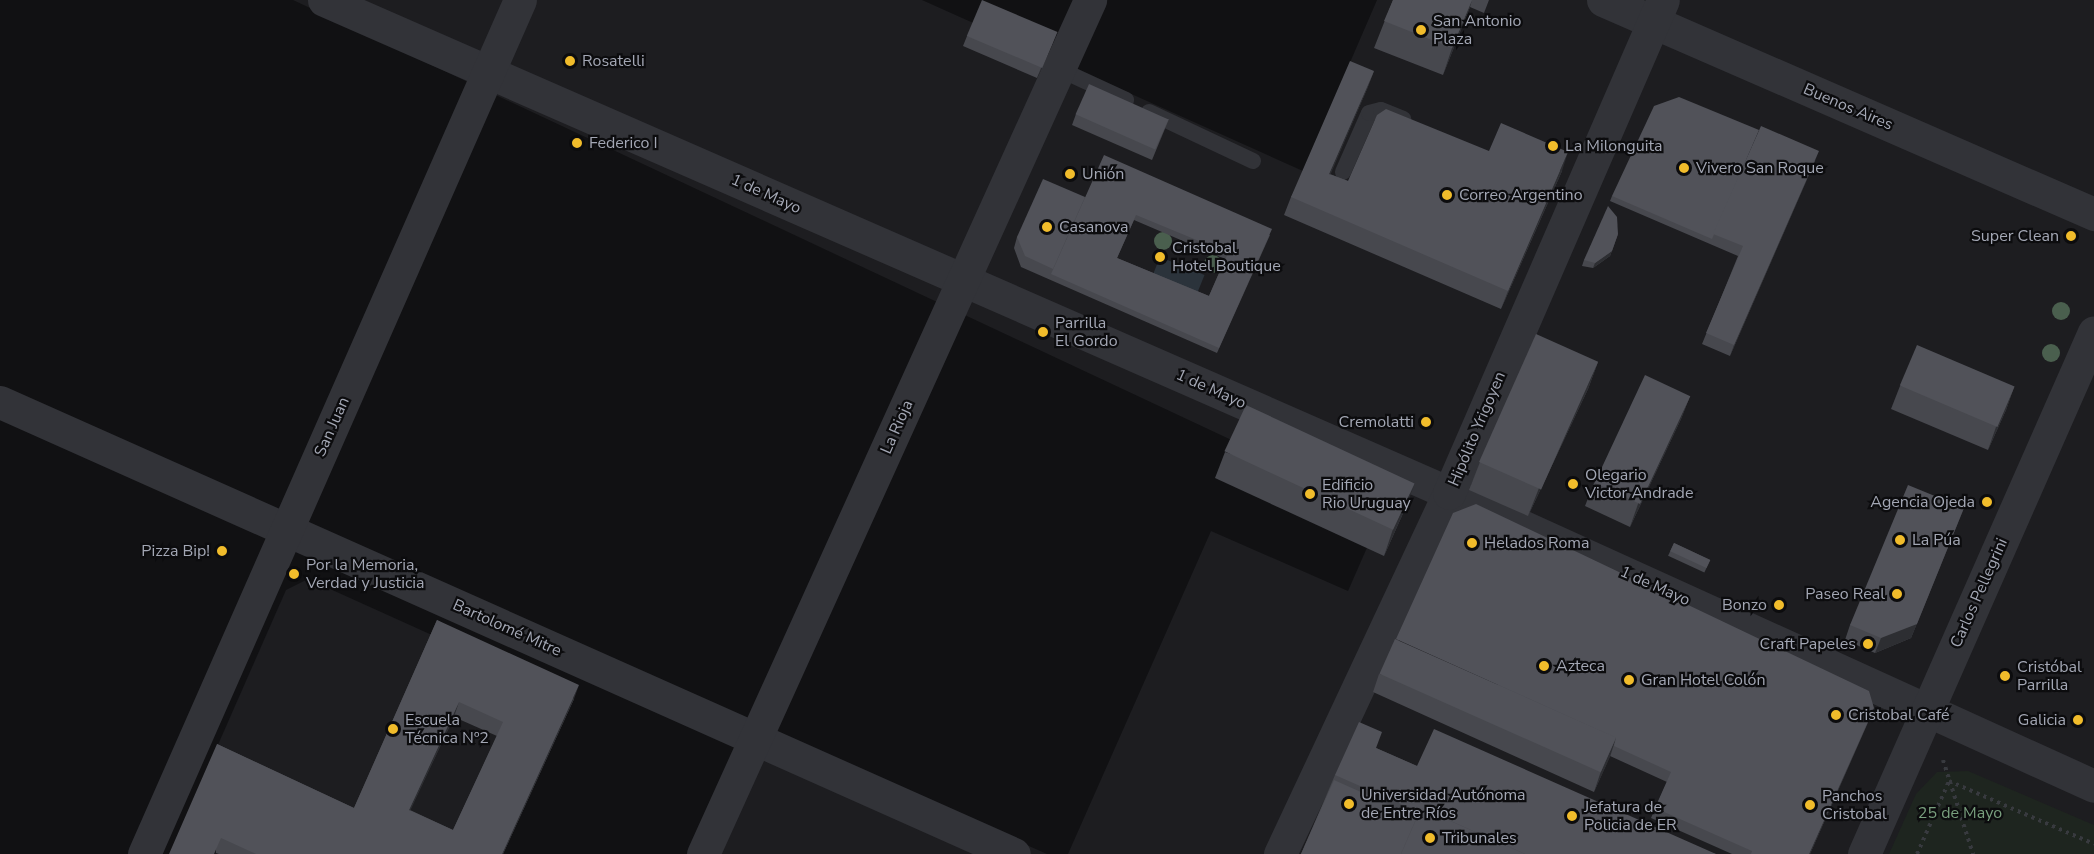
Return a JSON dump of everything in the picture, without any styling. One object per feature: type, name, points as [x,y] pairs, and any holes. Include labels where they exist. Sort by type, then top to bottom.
[{"type":"street","name":"1 de Mayo","points":[[324,0],[1449,493],[2094,786]]},
{"type":"street","name":"San Juan","points":[[144,854],[520,0]]},
{"type":"street","name":"La Rioja","points":[[703,854],[1090,0]]},
{"type":"street","name":"Buenos Aires","points":[[1602,0],[1658,11],[2094,214]]},
{"type":"street","name":"Hipólito Yrigoyen","points":[[1281,854],[1449,493],[1658,11]]},
{"type":"street","name":"Carlos Pellegrini","points":[[1864,854],[2094,332]]},
{"type":"street","name":"Bartolomé Mitre","points":[[0,402],[1014,854]]},
{"type":"lane","points":[[1059,69],[1253,161]]},
{"type":"lane","points":[[1343,172],[1369,113],[1381,110],[1424,128]]},
{"type":"path","points":[[1928,710],[1973,854]]},
{"type":"path","points":[[1949,781],[2094,844]]},
{"type":"path","points":[[1917,854],[1949,781]]},
{"type":"shaded area","points":[[293,0],[922,0],[1303,171],[1377,0],[2094,0],[2094,854],[1068,854],[1211,531],[1348,591],[1383,511]]},
{"type":"shaded area","points":[[1160,257],[1205,275],[1196,295],[1152,277]]},
{"type":"shaded area","name":"Escuela Técnica Nº2","points":[[308,579],[574,699],[503,854],[170,854],[286,590]]},
{"type":"shaded area","points":[[774,734],[1047,854],[721,854]]},
{"type":"green space","name":"25 de Mayo","points":[[1968,771],[2094,825],[2094,854],[1889,854],[1916,794],[1937,772]]},
{"type":"building","points":[[982,0],[1057,32],[1042,68],[967,36]]},
{"type":"building","points":[[1393,0],[1472,0],[1452,48],[1384,21]]},
{"type":"building","name":"Correo Argentino","points":[[1350,61],[1374,71],[1329,174],[1348,181],[1377,115],[1386,109],[1489,151],[1501,123],[1568,152],[1508,291],[1291,197]]},
{"type":"building","points":[[1089,84],[1168,119],[1155,150],[1076,114]]},
{"type":"building","name":"Vivero San Roque","points":[[1679,97],[1759,130],[1712,239],[1612,196],[1654,106]]},
{"type":"building","points":[[1761,126],[1819,151],[1734,345],[1706,333],[1743,246],[1713,234]]},
{"type":"building","points":[[1104,155],[1272,229],[1219,348],[1051,274]],"holes":[[[1136,215],[1228,253],[1209,296],[1117,258]]]},
{"type":"building","name":"Casanova","points":[[1043,179],[1085,197],[1053,269],[1025,256],[1017,237]]},
{"type":"building","points":[[1608,206],[1617,217],[1618,234],[1612,251],[1595,263],[1584,260]]},
{"type":"building","points":[[1536,334],[1598,362],[1541,490],[1479,462]]},
{"type":"building","points":[[1917,345],[2015,386],[1997,427],[1900,386]]},
{"type":"building","points":[[1645,375],[1690,396],[1640,504],[1595,483]]},
{"type":"building","points":[[1246,405],[1415,484],[1393,530],[1224,451]]},
{"type":"building","name":"Paseo Real","points":[[1908,485],[1964,508],[1917,624],[1881,638],[1850,625]]},
{"type":"building","name":"Gran Hotel Colón","points":[[1476,504],[1869,691],[1874,708],[1809,854],[1751,854],[1752,851],[1655,808],[1671,772],[1614,746],[1616,738],[1396,639],[1453,513]]},
{"type":"building","points":[[1674,543],[1710,560],[1706,568],[1670,551]]},
{"type":"building","points":[[437,620],[579,685],[502,854],[256,854],[221,838],[214,854],[169,854],[217,744],[354,808]],"holes":[[[459,702],[503,722],[453,830],[409,810]]]},
{"type":"building","points":[[1395,639],[1616,737],[1601,772],[1380,674]]},
{"type":"building","points":[[1359,722],[1382,732],[1376,748],[1417,766],[1434,729],[1716,854],[1525,854],[1421,808],[1419,812],[1335,775]]},
{"type":"building","name":"Universidad Autónoma de Entre Ríos","points":[[1334,780],[1417,817],[1401,854],[1301,854]]},
{"type":"building","points":[[1421,808],[1525,854],[1401,854]]},
{"type":"place","name":"San Antonio Plaza","points":[[1421,30]]},
{"type":"place","name":"Rosatelli","points":[[570,61]]},
{"type":"place","name":"Federico I","points":[[577,143]]},
{"type":"place","name":"La Milonguita","points":[[1553,146]]},
{"type":"place","name":"Vivero San Roque","points":[[1684,168]]},
{"type":"place","name":"Unión","points":[[1070,174]]},
{"type":"place","name":"Correo Argentino","points":[[1447,195]]},
{"type":"place","name":"Casanova","points":[[1047,227]]},
{"type":"place","name":"Super Clean","points":[[2071,236]]},
{"type":"place","name":"Cristobal Hotel Boutique","points":[[1160,257]]},
{"type":"place","name":"Parrilla El Gordo","points":[[1043,332]]},
{"type":"place","name":"Cremolatti","points":[[1426,422]]},
{"type":"place","name":"Olegario Victor Andrade","points":[[1573,484]]},
{"type":"place","name":"Edificio Rio Uruguay","points":[[1310,494]]},
{"type":"place","name":"Agencia Ojeda","points":[[1987,502]]},
{"type":"place","name":"La Púa","points":[[1900,540]]},
{"type":"place","name":"Helados Roma","points":[[1472,543]]},
{"type":"place","name":"Pizza Bip!","points":[[222,551]]},
{"type":"place","name":"Por la Memoria, Verdad y Justicia","points":[[294,574]]},
{"type":"place","name":"Paseo Real","points":[[1897,594]]},
{"type":"place","name":"Bonzo","points":[[1779,605]]},
{"type":"place","name":"Craft Papeles","points":[[1868,644]]},
{"type":"place","name":"Azteca","points":[[1544,666]]},
{"type":"place","name":"Cristóbal Parrilla","points":[[2005,676]]},
{"type":"place","name":"Gran Hotel Colón","points":[[1629,680]]},
{"type":"place","name":"Cristobal Café","points":[[1836,715]]},
{"type":"place","name":"Galicia","points":[[2078,720]]},
{"type":"place","name":"Escuela Técnica Nº2","points":[[393,729]]},
{"type":"place","name":"Universidad Autónoma de Entre Ríos","points":[[1349,804]]},
{"type":"place","name":"Panchos Cristobal","points":[[1810,805]]},
{"type":"place","name":"Jefatura de Policia de ER","points":[[1572,816]]},
{"type":"place","name":"Tribunales","points":[[1430,838]]}]
